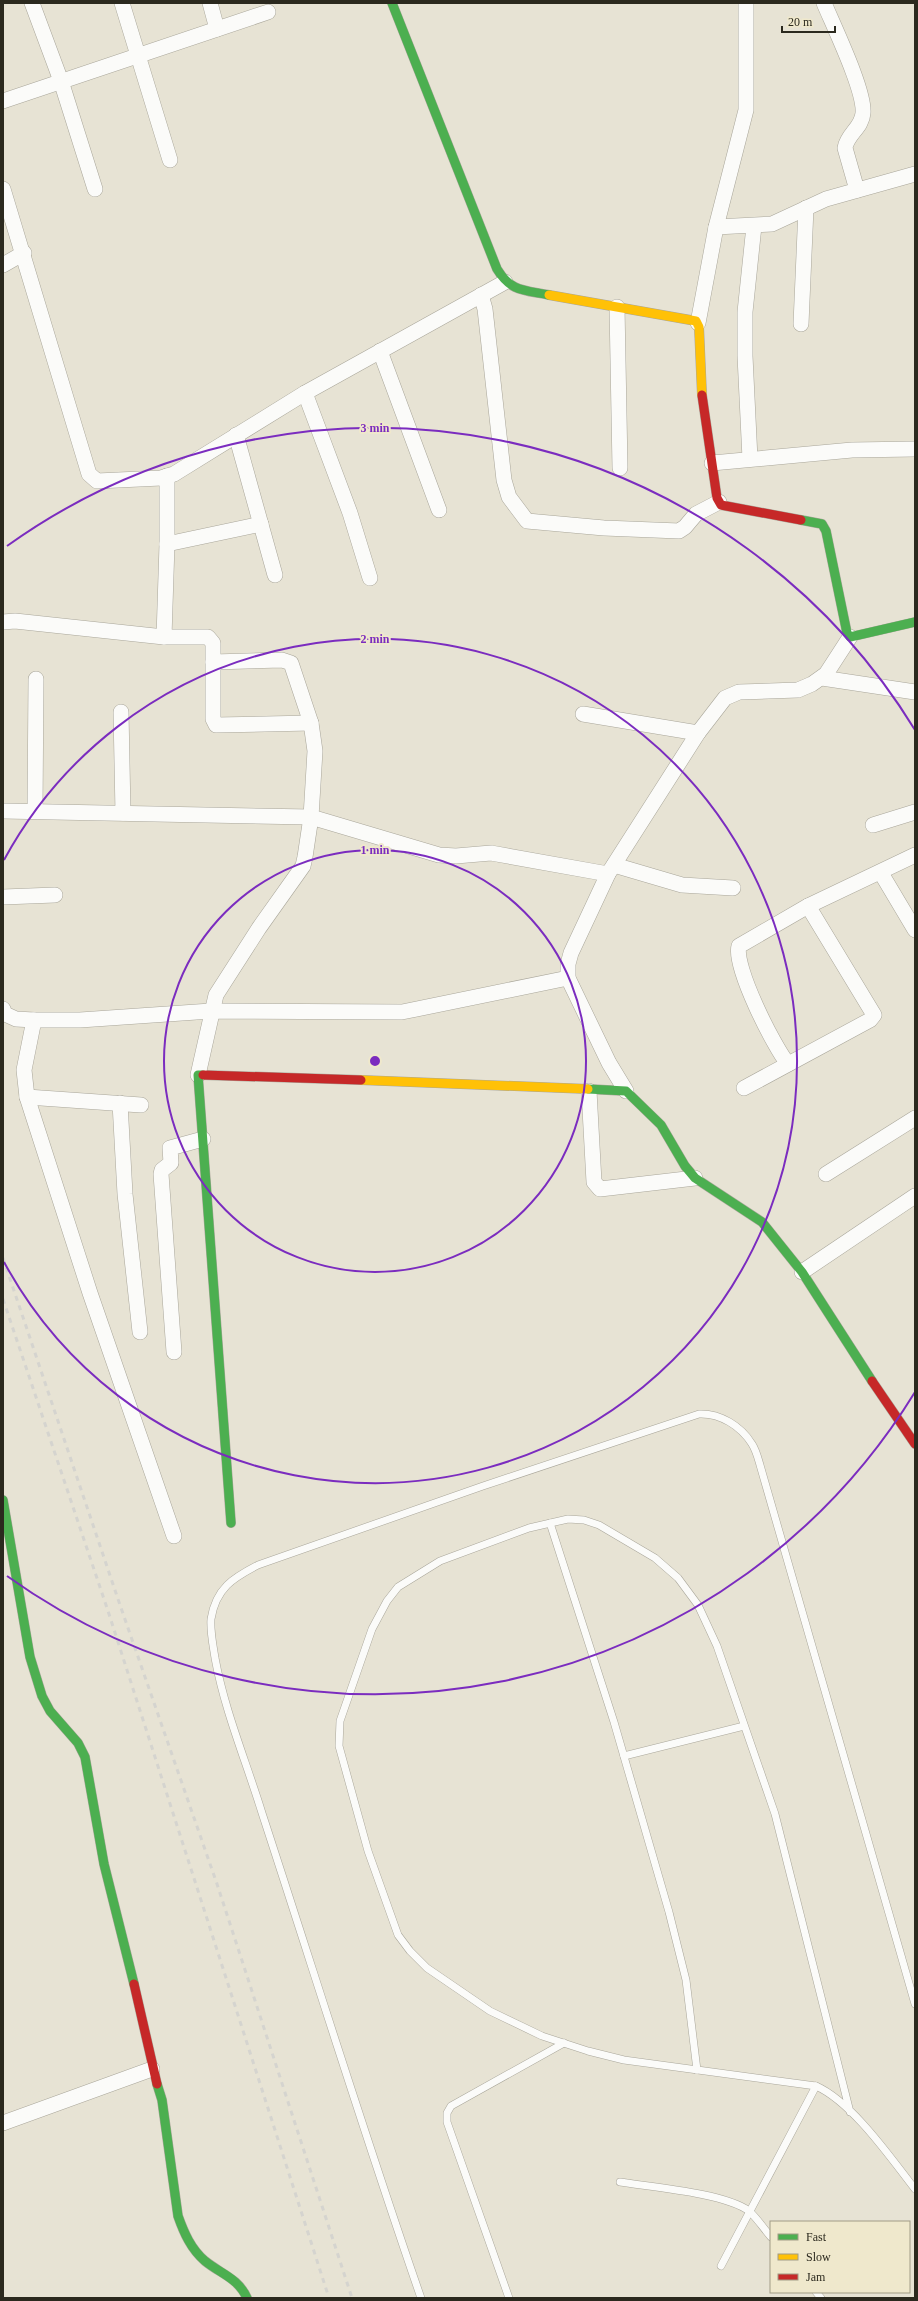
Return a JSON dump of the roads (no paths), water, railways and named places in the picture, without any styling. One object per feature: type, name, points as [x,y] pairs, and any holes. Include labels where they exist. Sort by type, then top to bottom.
[{"type":"street","points":[[32,3],[60,81],[95,189]]},
{"type":"street","points":[[122,3],[170,160]]},
{"type":"street","points":[[210,3],[217,29]]},
{"type":"street","points":[[392,3],[497,269],[505,282],[516,289],[695,320],[698,323]]},
{"type":"street","points":[[746,3],[746,110],[716,227],[698,323],[700,382],[712,462],[719,502],[727,508],[822,524],[826,531],[847,633],[850,637]]},
{"type":"street","points":[[824,3],[862,97],[862,119],[857,129],[846,142],[845,148],[857,190]]},
{"type":"street","points":[[3,101],[268,12]]},
{"type":"street","points":[[716,227],[772,224],[806,208],[857,190],[915,174]]},
{"type":"street","points":[[3,189],[24,253],[89,474],[97,481],[167,476],[305,393],[505,282]]},
{"type":"street","points":[[800,324],[806,208]]},
{"type":"street","points":[[750,459],[745,356],[745,312],[754,226]]},
{"type":"street","points":[[3,265],[24,253]]},
{"type":"street","points":[[481,295],[485,309],[504,480],[509,497],[527,521],[604,528],[679,531],[685,527],[696,514],[719,502]]},
{"type":"street","points":[[617,307],[620,468]]},
{"type":"street","points":[[380,351],[439,510]]},
{"type":"street","points":[[305,393],[350,513],[370,578]]},
{"type":"street","points":[[236,435],[275,575]]},
{"type":"street","points":[[712,462],[852,450],[915,449]]},
{"type":"street","points":[[164,637],[168,544],[167,476]]},
{"type":"street","points":[[168,544],[261,524]]},
{"type":"street","points":[[3,622],[15,621],[164,637],[208,637],[213,643],[213,718],[218,726],[311,724]]},
{"type":"street","points":[[915,622],[850,637],[822,678],[798,690],[732,694],[725,698],[698,733],[611,869],[571,953],[568,964],[568,978],[609,1063],[626,1091],[660,1125],[685,1166],[695,1178],[762,1222],[802,1272],[872,1382],[915,1444]]},
{"type":"street","points":[[213,662],[288,660],[291,663],[311,724],[315,751],[311,817],[303,866],[259,928],[216,995],[198,1075],[231,1523]]},
{"type":"street","points":[[822,678],[915,692]]},
{"type":"street","points":[[35,811],[36,679]]},
{"type":"street","points":[[121,712],[123,813]]},
{"type":"street","points":[[583,714],[698,733]]},
{"type":"street","points":[[3,811],[311,817],[439,855],[456,856],[491,853],[611,869],[682,885],[733,888]]},
{"type":"street","points":[[873,825],[915,812]]},
{"type":"street","points":[[788,1064],[753,998],[740,968],[738,951],[742,943],[808,906],[915,855]]},
{"type":"street","points":[[880,873],[915,930]]},
{"type":"street","points":[[3,897],[55,894]]},
{"type":"street","points":[[744,1088],[870,1020],[874,1016],[808,906]]},
{"type":"street","points":[[3,1009],[9,1021],[80,1020],[211,1012],[402,1012],[568,978]]},
{"type":"street","points":[[34,1020],[24,1070],[27,1097],[90,1293],[174,1536]]},
{"type":"street","points":[[198,1075],[443,1082],[626,1091]]},
{"type":"street","points":[[589,1090],[594,1182],[597,1187],[600,1189],[695,1178]]},
{"type":"street","points":[[27,1097],[141,1105]]},
{"type":"street","points":[[120,1103],[125,1194],[140,1332]]},
{"type":"street","points":[[826,1174],[915,1118]]},
{"type":"street","points":[[174,1352],[161,1174],[162,1170],[171,1163],[170,1148],[203,1139]]},
{"type":"street","points":[[802,1272],[915,1196]]},
{"type":"street","points":[[3,1500],[30,1657],[42,1696],[50,1712],[78,1743],[85,1757],[104,1864],[152,2058],[152,2069],[162,2100],[178,2216],[184,2234],[192,2248],[212,2266],[234,2279],[246,2298]]},
{"type":"street","points":[[3,2123],[152,2069]]},
{"type":"lane","points":[[422,2298],[335,2039],[250,1775],[228,1714],[218,1676],[211,1621],[214,1605],[222,1590],[232,1579],[258,1565],[446,1499],[699,1414],[710,1414],[731,1423],[752,1444],[760,1465],[915,2004]]},
{"type":"lane","points":[[850,2112],[774,1814],[717,1646],[698,1605],[678,1578],[655,1558],[600,1525],[584,1520],[568,1519],[528,1528],[440,1560],[398,1587],[387,1601],[372,1629],[340,1721],[338,1737],[339,1746],[368,1850],[398,1935],[410,1951],[427,1968],[476,2002],[490,2011],[542,2036],[624,2060],[816,2086],[827,2091],[850,2112],[879,2143],[915,2189]]},
{"type":"lane","points":[[550,1523],[624,1756],[686,1980],[697,2070]]},
{"type":"lane","points":[[3,1557],[13,1557]]},
{"type":"lane","points":[[624,1756],[744,1726]]},
{"type":"lane","points":[[509,2298],[446,2122],[447,2113],[452,2106],[564,2043]]},
{"type":"lane","points":[[721,2266],[816,2086]]},
{"type":"lane","points":[[620,2182],[699,2194],[737,2204],[749,2212],[770,2236]]},
{"type":"railway","points":[[3,1258],[120,1605],[217,1884],[352,2298]]},
{"type":"railway","points":[[3,1299],[108,1611],[329,2298]]}]
